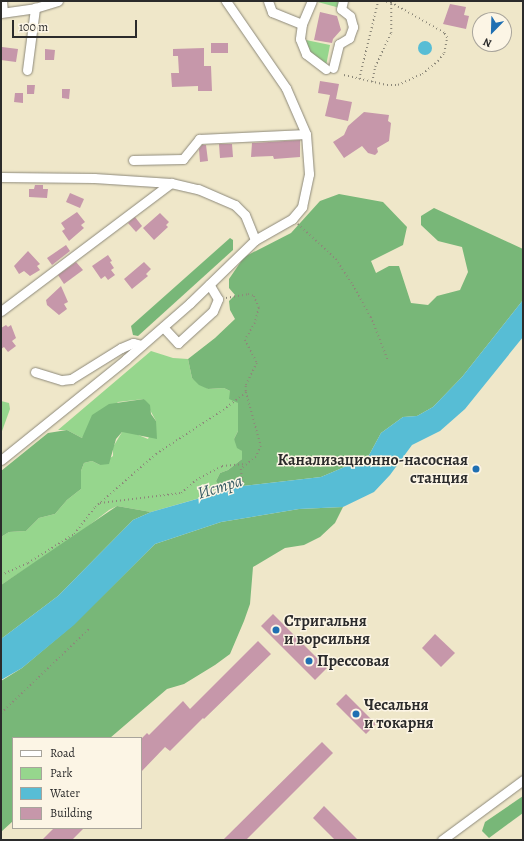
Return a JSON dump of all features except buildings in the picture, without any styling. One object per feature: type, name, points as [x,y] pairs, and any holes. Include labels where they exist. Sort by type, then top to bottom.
[{"type":"street","points":[[2,1],[2,13],[35,8],[58,1]]},
{"type":"street","points":[[1,460],[142,345],[209,284],[254,240],[292,219],[302,207],[309,174],[306,134],[286,88],[226,1]]},
{"type":"street","points":[[268,1],[272,12],[302,24]]},
{"type":"street","points":[[312,1],[302,24],[300,40],[306,54],[329,68],[339,44],[349,38],[353,27],[350,16],[341,9],[343,1]]},
{"type":"street","points":[[27,70],[35,8]]},
{"type":"street","points":[[133,160],[183,160],[198,139],[306,134]]},
{"type":"street","points":[[1,176],[94,178],[171,183],[198,189],[235,205],[245,215],[254,240]]},
{"type":"street","points":[[1,310],[5,303],[171,183]]},
{"type":"street","points":[[163,326],[178,343],[213,311],[218,299],[209,284]]},
{"type":"street","points":[[35,372],[62,380],[71,378],[121,348],[133,343],[142,345]]},
{"type":"street","points":[[442,840],[523,780]]},
{"type":"path","points":[[344,75],[359,79],[372,82],[392,85],[409,82],[438,61],[446,46],[444,33],[391,3],[378,1],[359,79]]},
{"type":"path","points":[[372,82],[375,67],[391,33],[391,3]]},
{"type":"path","points":[[292,219],[321,244],[345,272],[371,317],[388,360]]},
{"type":"path","points":[[218,299],[248,294],[258,301],[258,314],[245,340],[257,363],[246,386],[246,392],[261,446],[256,457],[245,464],[241,470],[243,483]]},
{"type":"path","points":[[1,574],[28,563],[74,534],[99,503],[156,454],[223,410],[246,392]]},
{"type":"path","points":[[99,503],[181,493],[196,480],[222,466],[245,464]]},
{"type":"path","points":[[1,713],[89,629]]},
{"type":"green space","points":[[314,1],[342,1],[340,8]]},
{"type":"green space","points":[[306,40],[330,45],[326,66],[309,52]]},
{"type":"green space","points":[[339,194],[383,202],[407,227],[403,245],[371,261],[376,273],[389,266],[399,266],[411,303],[428,305],[437,296],[460,290],[468,272],[462,247],[438,241],[421,225],[421,216],[434,208],[523,249],[523,300],[462,377],[433,407],[417,416],[403,417],[381,433],[368,457],[321,477],[243,486],[221,492],[216,481],[220,473],[228,470],[242,459],[242,451],[237,448],[234,439],[238,431],[238,403],[229,399],[230,391],[224,388],[208,389],[199,385],[192,378],[188,359],[215,338],[235,319],[230,310],[229,301],[235,295],[229,288],[229,279],[244,257],[291,233],[320,201]]},
{"type":"green space","points":[[230,238],[233,240],[233,250],[138,336],[133,335],[131,326]]},
{"type":"green space","points":[[151,351],[173,358],[188,359],[192,378],[208,389],[224,388],[230,391],[238,403],[238,431],[234,439],[242,451],[242,459],[228,470],[220,473],[216,481],[221,492],[151,512],[117,506],[109,510],[74,537],[1,585],[1,537],[9,532],[26,531],[39,518],[55,514],[67,500],[81,489],[81,471],[84,463],[92,461],[100,465],[113,456],[113,447],[122,432],[131,432],[148,439],[156,421],[144,399],[118,402],[82,438],[67,430],[58,430]]},
{"type":"green space","points":[[144,399],[150,405],[151,414],[156,421],[157,439],[122,432],[116,439],[109,464],[100,465],[92,461],[84,463],[81,471],[81,489],[67,500],[55,514],[39,518],[26,531],[9,532],[1,537],[1,471],[48,433],[67,430],[82,438],[92,415],[109,404]]},
{"type":"green space","points":[[1,401],[9,403],[10,409],[1,434]]},
{"type":"green space","points":[[117,506],[151,512],[133,520],[58,596],[1,639],[1,585]]},
{"type":"green space","points":[[343,507],[335,523],[320,537],[304,545],[285,548],[253,567],[250,604],[230,654],[184,684],[167,689],[111,737],[12,737],[12,822],[1,832],[1,681],[22,668],[73,625],[155,544],[221,522],[299,509]]},
{"type":"green space","points":[[523,796],[523,813],[489,838],[482,831],[485,822]]},
{"type":"water","points":[[425,41],[430,43],[432,48],[430,53],[425,55],[420,53],[418,48],[420,43]]},
{"type":"water","points":[[523,300],[523,337],[465,409],[440,431],[412,445],[390,475],[374,492],[343,507],[299,509],[221,522],[155,544],[74,625],[22,668],[1,680],[1,639],[58,596],[133,520],[151,512],[243,486],[321,477],[368,457],[381,433],[403,417],[417,416],[433,407],[462,377]]},
{"type":"place","name":"Канализационно-насосная станция","points":[[476,469]]},
{"type":"place","name":"Стригальня и ворсильня","points":[[276,630]]},
{"type":"place","name":"Прессовая","points":[[309,661]]},
{"type":"place","name":"Чесальня и токарня","points":[[356,714]]},
{"type":"water label","name":"Истра","points":[[220,487]]}]
